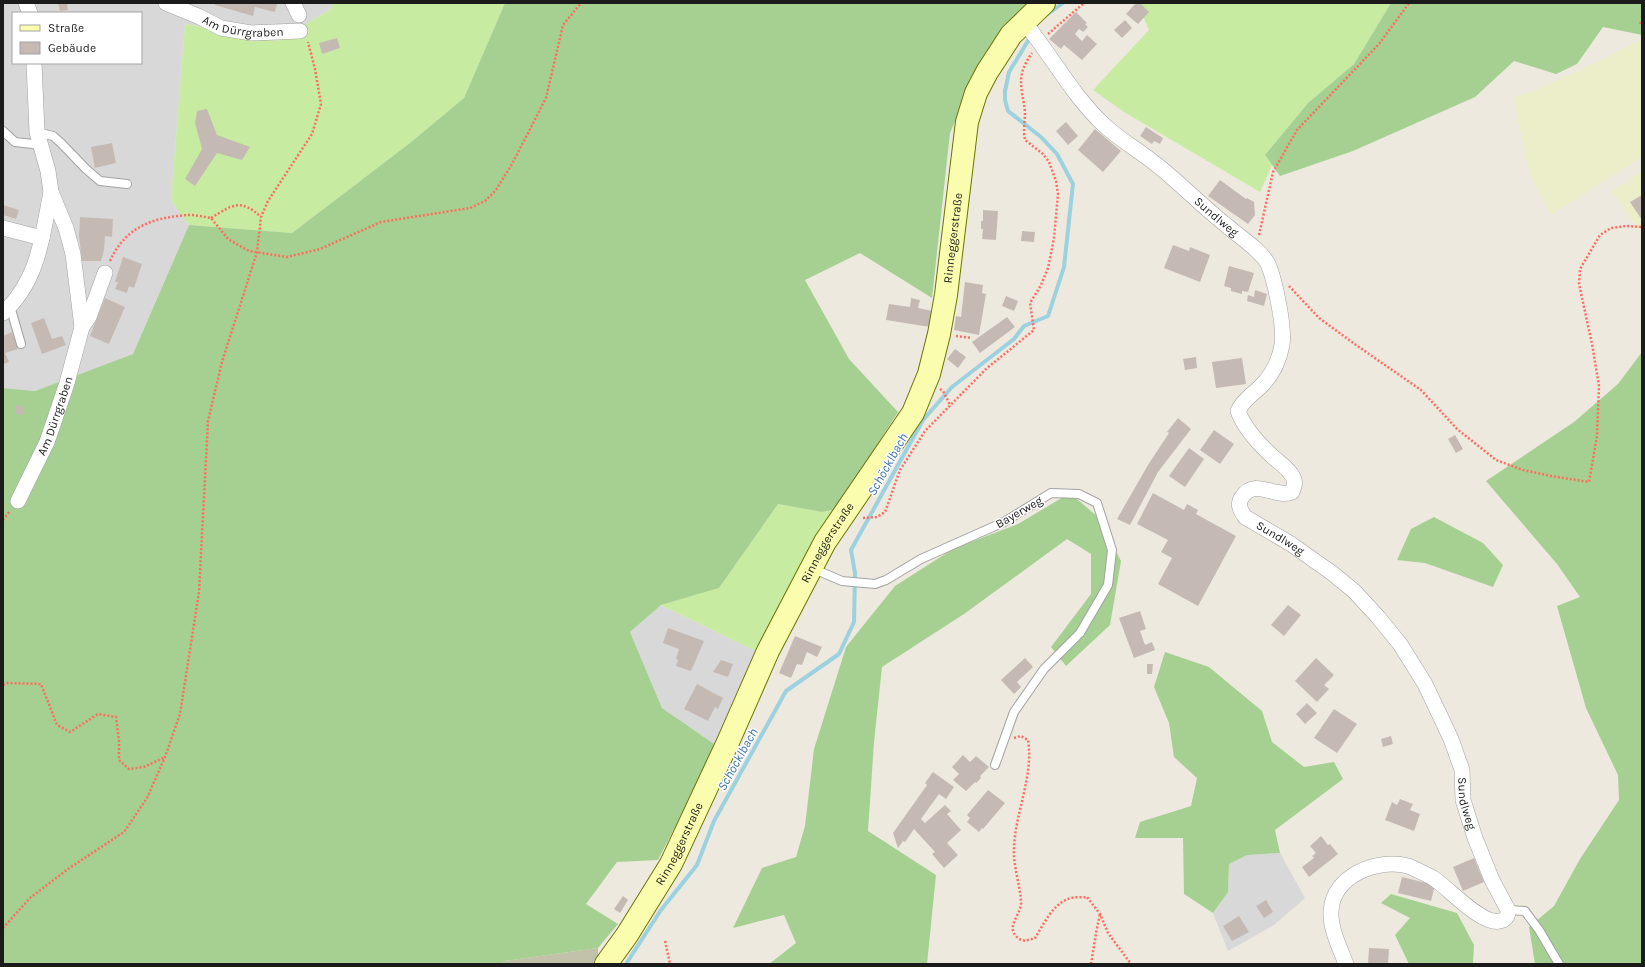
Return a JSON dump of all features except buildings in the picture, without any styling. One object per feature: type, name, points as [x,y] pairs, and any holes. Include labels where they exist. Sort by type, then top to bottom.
[{"type":"main road","name":"Rinneggerstraße","points":[[606,964],[627,935],[671,864],[728,742],[768,651],[825,542],[913,413],[929,374],[939,334],[946,295],[967,122],[976,93],[987,72],[1011,35],[1044,3]]},
{"type":"street","name":"Am Dürrgraben","points":[[166,3],[200,17],[221,28],[251,33],[303,33]]},
{"type":"street","name":"Sundlweg","points":[[1024,22],[1040,42],[1072,89],[1105,126],[1157,165],[1189,192],[1211,214],[1256,251],[1268,264],[1278,300],[1282,342],[1278,364],[1262,386],[1242,402],[1238,411],[1241,421],[1266,450],[1289,471],[1294,478],[1295,485],[1292,492],[1285,494],[1258,487],[1250,489],[1239,503],[1241,511],[1245,517],[1291,544],[1350,588],[1378,617],[1400,644],[1425,684],[1452,739],[1462,770],[1464,800],[1475,838],[1492,880],[1508,910]]},
{"type":"street","name":"Am Dürrgraben","points":[[18,501],[47,442],[67,383],[82,327],[77,254],[51,192],[48,171],[37,132],[34,64]]},
{"type":"street","name":"Am Dürrgraben","points":[[6,309],[28,283],[36,262],[51,192]]},
{"type":"street","points":[[3,228],[42,238]]},
{"type":"street","name":"Am Dürrgraben","points":[[82,327],[89,317],[105,273]]},
{"type":"street","points":[[1346,964],[1332,924],[1331,911],[1334,898],[1346,880],[1368,867],[1385,864],[1408,866],[1433,878],[1476,913],[1494,921],[1501,921],[1506,918],[1508,910]]},
{"type":"lane","points":[[3,131],[15,142],[34,144],[41,147]]},
{"type":"lane","points":[[37,132],[53,136],[62,142],[86,169],[100,181],[127,184]]},
{"type":"lane","points":[[6,309],[21,344]]},
{"type":"lane","name":"Bayerweg","points":[[821,572],[833,578],[850,582],[875,584],[886,580],[921,559],[1004,522],[1051,494],[1079,494],[1097,503],[1112,550],[1108,585],[1080,633],[1044,669],[1014,712],[996,762]]},
{"type":"lane","points":[[1508,910],[1524,911],[1539,930],[1559,964]]},
{"type":"path","points":[[211,218],[228,239],[249,251],[271,256],[287,257],[320,249],[381,222],[470,208],[485,201],[496,190],[512,164],[546,98],[563,24],[581,3]]},
{"type":"path","points":[[1256,251],[1273,172],[1297,130],[1380,44],[1409,3]]},
{"type":"path","points":[[1640,22],[1642,26]]},
{"type":"path","points":[[3,928],[30,898],[68,869],[124,832],[147,798],[165,757],[180,714],[199,592],[208,422],[222,362],[257,252],[261,218],[268,201],[312,134],[321,104],[316,69],[303,33]]},
{"type":"path","points":[[862,518],[879,517],[885,512],[900,470],[925,431],[949,403],[1000,357],[1034,330],[1030,305],[1048,268],[1054,238],[1058,194],[1056,181],[1049,162],[1044,154],[1025,140],[1025,113]]},
{"type":"path","points":[[105,273],[114,252],[130,234],[142,224],[158,219],[189,215],[211,218],[225,209],[236,205],[250,207],[261,218]]},
{"type":"path","points":[[1288,285],[1320,318],[1421,390],[1457,429],[1496,460],[1523,470],[1589,482],[1597,436],[1600,386],[1591,336],[1579,284],[1580,268],[1600,235],[1611,228],[1626,226],[1642,227]]},
{"type":"path","points":[[939,389],[943,391],[949,403]]},
{"type":"path","points":[[3,685],[40,684],[57,725],[70,732],[98,714],[116,717],[119,741],[119,760],[129,769],[144,767],[165,757]]},
{"type":"path","points":[[996,762],[1011,740],[1021,736],[1028,740],[1029,750],[1024,791],[1017,820],[1014,849],[1021,904],[1013,927],[1014,935],[1018,939],[1025,941],[1035,938],[1050,913],[1058,905],[1069,898],[1087,897],[1100,914],[1108,933],[1131,964]]},
{"type":"path","points":[[1092,964],[1100,914]]},
{"type":"path","points":[[665,941],[670,964]]},
{"type":"shaded area","points":[[3,3],[333,3],[330,10],[277,41],[185,24],[171,200],[189,225],[133,354],[35,391],[3,388]]},
{"type":"shaded area","points":[[1642,39],[1642,157],[1551,215],[1530,175],[1513,97],[1536,90]]},
{"type":"shaded area","points":[[1642,171],[1642,234],[1612,191]]},
{"type":"shaded area","points":[[661,605],[756,651],[717,746],[662,708],[630,632]]},
{"type":"shaded area","points":[[1280,853],[1305,898],[1274,925],[1228,951],[1213,913],[1228,892],[1229,864],[1247,855]]},
{"type":"shaded area","points":[[598,948],[598,960],[595,964],[500,964],[505,961]]},
{"type":"green space","points":[[333,3],[505,3],[464,98],[410,143],[292,233],[189,225],[171,200],[185,24],[277,41],[330,10]]},
{"type":"green space","points":[[505,3],[1035,3],[977,70],[950,133],[932,298],[860,253],[805,280],[849,359],[898,412],[836,509],[822,512],[778,504],[719,588],[661,605],[630,632],[662,708],[717,746],[658,860],[617,862],[586,904],[618,924],[598,948],[505,961],[500,964],[3,964],[3,388],[35,391],[133,354],[189,225],[292,233],[410,143],[464,98]]},
{"type":"green space","points":[[1137,3],[1391,3],[1354,64],[1308,103],[1265,155],[1272,165],[1260,192],[1124,112],[1093,90],[1149,30]]},
{"type":"green space","points":[[1391,3],[1642,3],[1642,35],[1603,27],[1577,64],[1556,74],[1514,61],[1475,97],[1353,151],[1280,176],[1265,155],[1308,103],[1354,64]]},
{"type":"green space","points":[[1642,352],[1642,964],[1535,964],[1529,927],[1554,906],[1580,859],[1619,800],[1618,775],[1586,708],[1557,606],[1580,597],[1557,564],[1486,481],[1574,422],[1618,384]]},
{"type":"green space","points":[[1070,493],[1099,518],[1121,561],[1110,625],[1066,666],[1051,647],[1091,594],[1091,554],[1067,539],[964,614],[882,667],[874,742],[868,831],[936,875],[927,964],[769,964],[796,943],[784,915],[733,928],[762,868],[796,857],[805,826],[814,749],[846,647],[895,586],[953,549],[1018,524]]},
{"type":"green space","points":[[778,504],[822,512],[836,509],[756,651],[661,605],[719,588]]},
{"type":"green space","points":[[1434,517],[1483,543],[1503,565],[1493,587],[1425,563],[1397,560],[1411,529]]},
{"type":"green space","points":[[1165,652],[1209,667],[1262,711],[1272,742],[1304,767],[1334,762],[1343,779],[1275,830],[1280,853],[1247,855],[1229,864],[1228,892],[1213,913],[1184,894],[1183,838],[1135,838],[1140,822],[1191,806],[1197,778],[1174,757],[1169,723],[1154,687]]},
{"type":"green space","points":[[1391,894],[1457,913],[1474,945],[1473,964],[1409,964],[1395,935],[1410,918],[1381,903]]},
{"type":"waterway","name":"Schöcklbach","points":[[1045,16],[1063,3]]},
{"type":"waterway","name":"Schöcklbach","points":[[626,964],[661,910],[697,865],[714,821],[786,691],[839,654],[854,622],[855,573],[851,550],[923,420],[952,387],[1014,339],[1024,326],[1048,316],[1064,267],[1073,184],[1057,154],[1041,137],[1008,111],[1005,100],[1005,91],[1009,72],[1031,36]]}]
